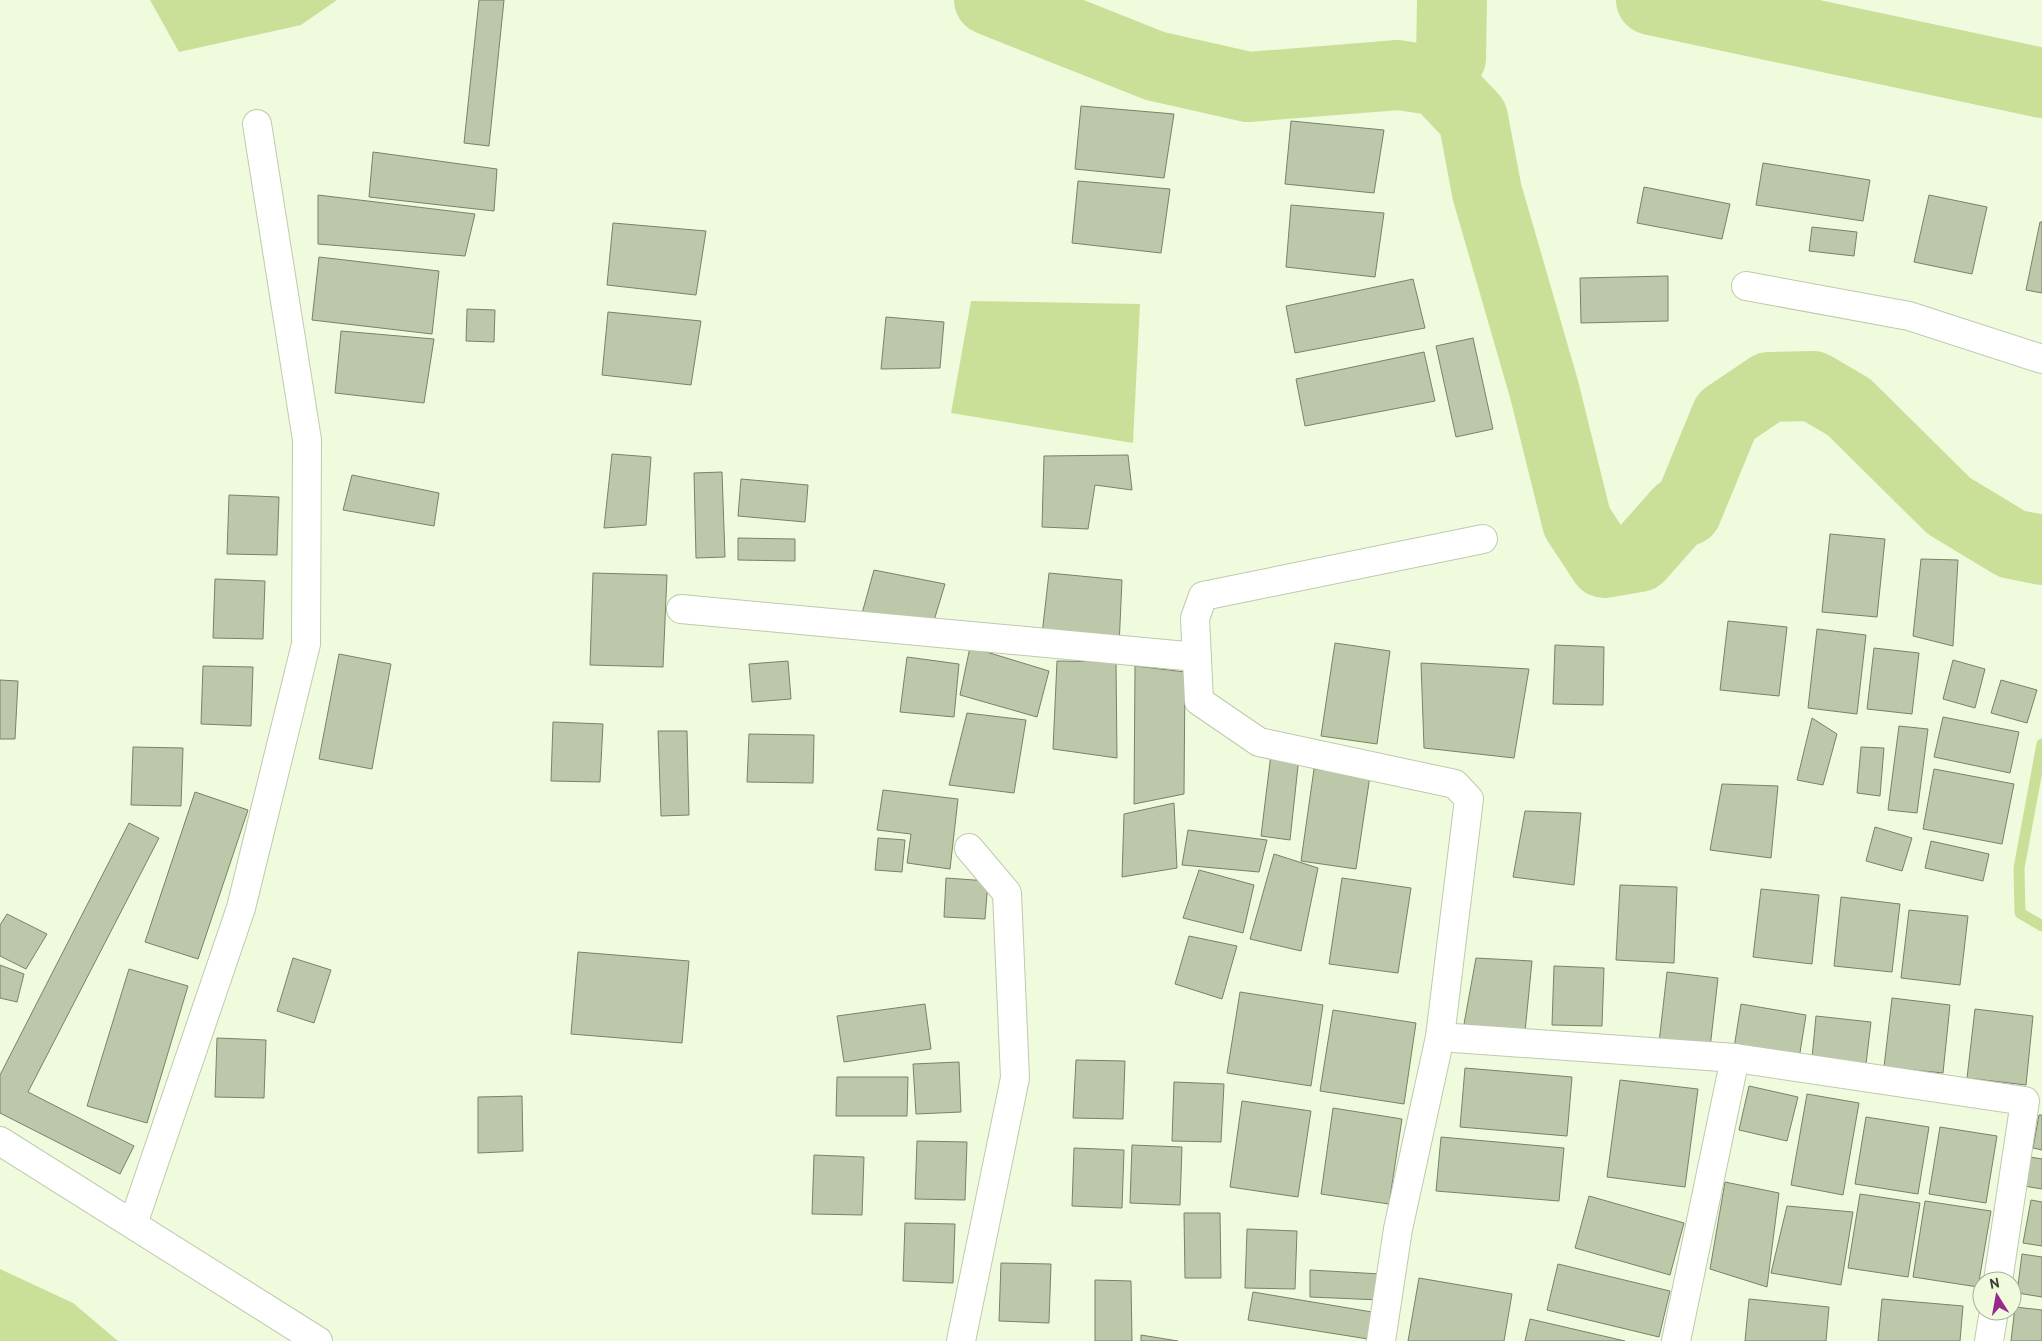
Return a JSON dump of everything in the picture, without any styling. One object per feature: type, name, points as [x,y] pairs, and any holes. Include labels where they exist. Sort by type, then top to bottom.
[{"type":"street","points":[[133,1224],[241,908],[306,644],[307,440],[257,124]]},
{"type":"street","points":[[1746,286],[1909,316],[2042,359]]},
{"type":"street","points":[[1381,1341],[1398,1229],[1440,1037],[1469,799],[1455,784],[1259,742],[1199,701],[1194,618],[1203,596],[1483,539]]},
{"type":"street","points":[[680,609],[1197,657]]},
{"type":"street","points":[[961,1341],[1015,1078],[1007,893],[969,848]]},
{"type":"street","points":[[1440,1037],[1735,1058],[2025,1101],[2000,1271]]},
{"type":"street","points":[[1676,1341],[1735,1058]]},
{"type":"street","points":[[0,1141],[318,1341]]},
{"type":"street","points":[[1989,1341],[1992,1321]]},
{"type":"shaded area","points":[[150,0],[337,0],[301,25],[179,52]]},
{"type":"shaded area","points":[[971,301],[1140,304],[1133,443],[951,413]]},
{"type":"shaded area","points":[[0,1269],[73,1303],[118,1341],[0,1341]]},
{"type":"building","points":[[479,0],[504,0],[489,146],[464,143]]},
{"type":"building","points":[[1081,106],[1174,114],[1164,178],[1075,169]]},
{"type":"building","points":[[1291,121],[1384,130],[1374,193],[1285,184]]},
{"type":"building","points":[[373,152],[497,169],[494,211],[369,197]]},
{"type":"building","points":[[1763,163],[1870,180],[1863,221],[1756,205]]},
{"type":"building","points":[[1078,181],[1170,189],[1161,253],[1072,243]]},
{"type":"building","points":[[1644,187],[1730,204],[1722,239],[1637,223]]},
{"type":"building","points":[[318,195],[475,214],[465,256],[318,244]]},
{"type":"building","points":[[1929,195],[1987,207],[1972,274],[1914,262]]},
{"type":"building","points":[[1291,205],[1384,213],[1375,277],[1286,267]]},
{"type":"building","points":[[2040,222],[2042,222],[2042,293],[2026,290]]},
{"type":"building","points":[[613,223],[706,231],[696,295],[607,285]]},
{"type":"building","points":[[1812,227],[1857,232],[1854,256],[1809,251]]},
{"type":"building","points":[[319,257],[439,271],[432,334],[312,320]]},
{"type":"building","points":[[1668,276],[1668,321],[1581,323],[1580,278]]},
{"type":"building","points":[[1413,279],[1425,328],[1295,353],[1286,306]]},
{"type":"building","points":[[467,309],[495,310],[494,342],[466,341]]},
{"type":"building","points":[[608,312],[701,321],[691,385],[602,375]]},
{"type":"building","points":[[886,317],[944,322],[940,368],[881,369]]},
{"type":"building","points":[[341,331],[434,339],[424,403],[335,393]]},
{"type":"building","points":[[1473,338],[1493,429],[1456,437],[1436,346]]},
{"type":"building","points":[[1424,352],[1435,401],[1305,426],[1296,379]]},
{"type":"building","points":[[612,454],[651,457],[646,525],[604,528]]},
{"type":"building","points":[[1128,455],[1132,490],[1095,485],[1088,529],[1042,527],[1044,456]]},
{"type":"building","points":[[722,472],[725,557],[696,558],[694,473]]},
{"type":"building","points":[[352,475],[439,493],[434,526],[343,510]]},
{"type":"building","points":[[741,479],[808,485],[805,522],[738,516]]},
{"type":"building","points":[[229,495],[279,497],[277,555],[227,554]]},
{"type":"building","points":[[1830,534],[1885,539],[1877,617],[1822,612]]},
{"type":"building","points":[[738,538],[795,539],[795,561],[738,560]]},
{"type":"building","points":[[1921,559],[1958,560],[1953,646],[1913,636]]},
{"type":"building","points":[[874,570],[945,584],[933,624],[861,617]]},
{"type":"building","points":[[593,573],[667,575],[663,667],[590,665]]},
{"type":"building","points":[[1049,573],[1122,580],[1119,646],[1041,643]]},
{"type":"building","points":[[215,579],[265,581],[263,639],[213,638]]},
{"type":"building","points":[[1728,621],[1787,627],[1779,696],[1720,690]]},
{"type":"building","points":[[1817,629],[1866,635],[1857,714],[1808,708]]},
{"type":"building","points":[[1335,643],[1390,651],[1377,744],[1321,736]]},
{"type":"building","points":[[1555,645],[1604,647],[1603,705],[1553,704]]},
{"type":"building","points":[[970,647],[1049,671],[1037,717],[960,695]]},
{"type":"building","points":[[1874,648],[1919,653],[1912,714],[1867,709]]},
{"type":"building","points":[[339,654],[391,664],[372,769],[319,759]]},
{"type":"building","points":[[907,657],[959,664],[954,717],[900,712]]},
{"type":"building","points":[[1953,660],[1985,669],[1975,708],[1943,699]]},
{"type":"building","points":[[788,661],[791,699],[752,702],[749,664]]},
{"type":"building","points":[[1057,661],[1116,662],[1117,758],[1053,749]]},
{"type":"building","points":[[1421,663],[1529,669],[1514,758],[1424,748]]},
{"type":"building","points":[[203,666],[253,667],[251,726],[201,724]]},
{"type":"building","points":[[1135,666],[1185,672],[1184,794],[1134,804]]},
{"type":"building","points":[[0,680],[18,681],[15,739],[0,739]]},
{"type":"building","points":[[2001,680],[2037,690],[2027,723],[1991,713]]},
{"type":"building","points":[[967,713],[1026,720],[1014,793],[949,785]]},
{"type":"building","points":[[1943,717],[2019,732],[2010,773],[1934,757]]},
{"type":"building","points":[[1812,718],[1837,734],[1823,785],[1797,780]]},
{"type":"building","points":[[553,722],[603,724],[600,782],[551,781]]},
{"type":"building","points":[[1899,726],[1928,729],[1917,813],[1888,810]]},
{"type":"building","points":[[658,731],[687,731],[689,815],[661,816]]},
{"type":"building","points":[[749,734],[814,735],[813,783],[747,782]]},
{"type":"building","points":[[133,747],[183,748],[181,806],[131,805]]},
{"type":"building","points":[[1861,747],[1884,748],[1880,796],[1857,793]]},
{"type":"building","points":[[1271,754],[1299,757],[1290,840],[1261,836]]},
{"type":"building","points":[[1314,769],[1370,776],[1356,869],[1301,861]]},
{"type":"building","points":[[1934,769],[2014,784],[2002,844],[1923,829]]},
{"type":"building","points":[[1722,784],[1778,786],[1771,858],[1710,850]]},
{"type":"building","points":[[883,790],[958,799],[950,869],[907,863],[911,834],[877,830]]},
{"type":"building","points":[[195,792],[248,810],[198,959],[145,942]]},
{"type":"building","points":[[1174,803],[1177,868],[1122,877],[1124,814]]},
{"type":"building","points":[[1525,811],[1581,813],[1574,885],[1513,877]]},
{"type":"building","points":[[129,823],[159,838],[28,1092],[134,1146],[120,1174],[0,1113],[0,1075]]},
{"type":"building","points":[[1875,827],[1912,838],[1902,871],[1866,861]]},
{"type":"building","points":[[1188,830],[1267,840],[1259,872],[1182,865]]},
{"type":"building","points":[[878,838],[905,840],[902,872],[875,870]]},
{"type":"building","points":[[1931,841],[1989,854],[1983,881],[1925,868]]},
{"type":"building","points":[[1274,854],[1318,868],[1301,951],[1250,939]]},
{"type":"building","points":[[1199,870],[1254,885],[1243,933],[1183,918]]},
{"type":"building","points":[[946,878],[988,881],[985,919],[944,917]]},
{"type":"building","points":[[1342,878],[1411,888],[1398,973],[1329,964]]},
{"type":"building","points":[[1620,885],[1677,887],[1674,963],[1616,960]]},
{"type":"building","points":[[1761,889],[1819,895],[1812,964],[1753,957]]},
{"type":"building","points":[[1841,897],[1900,904],[1892,972],[1834,966]]},
{"type":"building","points":[[1909,910],[1968,916],[1960,985],[1901,978]]},
{"type":"building","points":[[7,914],[47,934],[26,969],[0,956],[0,925]]},
{"type":"building","points":[[1189,936],[1237,946],[1222,999],[1175,984]]},
{"type":"building","points":[[578,952],[689,961],[682,1043],[571,1034]]},
{"type":"building","points":[[293,958],[331,970],[314,1023],[277,1011]]},
{"type":"building","points":[[1476,958],[1532,961],[1525,1032],[1464,1024]]},
{"type":"building","points":[[0,965],[24,974],[17,1002],[0,998]]},
{"type":"building","points":[[1554,966],[1604,968],[1602,1026],[1552,1025]]},
{"type":"building","points":[[129,969],[188,986],[147,1123],[87,1106]]},
{"type":"building","points":[[1667,972],[1718,978],[1710,1048],[1659,1043]]},
{"type":"building","points":[[1240,992],[1323,1005],[1311,1086],[1227,1073]]},
{"type":"building","points":[[1892,998],[1950,1005],[1943,1073],[1884,1067]]},
{"type":"building","points":[[925,1004],[931,1049],[844,1062],[837,1016]]},
{"type":"building","points":[[1741,1004],[1806,1015],[1799,1059],[1734,1048]]},
{"type":"building","points":[[1975,1009],[2033,1016],[2026,1085],[1967,1078]]},
{"type":"building","points":[[1333,1010],[1416,1023],[1404,1104],[1320,1091]]},
{"type":"building","points":[[1816,1016],[1871,1022],[1866,1064],[1812,1058]]},
{"type":"building","points":[[217,1038],[266,1040],[264,1098],[215,1097]]},
{"type":"building","points":[[1076,1060],[1125,1061],[1123,1119],[1073,1118]]},
{"type":"building","points":[[959,1062],[961,1112],[916,1114],[913,1064]]},
{"type":"building","points":[[1465,1068],[1572,1077],[1567,1136],[1460,1127]]},
{"type":"building","points":[[837,1077],[908,1077],[907,1116],[836,1116]]},
{"type":"building","points":[[1620,1080],[1698,1089],[1685,1187],[1607,1177]]},
{"type":"building","points":[[1174,1082],[1224,1084],[1221,1142],[1172,1141]]},
{"type":"building","points":[[1749,1086],[1798,1097],[1787,1141],[1739,1130]]},
{"type":"building","points":[[1807,1094],[1859,1103],[1843,1195],[1791,1185]]},
{"type":"building","points":[[522,1096],[523,1151],[478,1153],[478,1097]]},
{"type":"building","points":[[1242,1101],[1311,1111],[1298,1197],[1230,1187]]},
{"type":"building","points":[[1333,1108],[1402,1119],[1389,1204],[1321,1194]]},
{"type":"building","points":[[2039,1115],[2042,1115],[2042,1150],[2033,1148]]},
{"type":"building","points":[[1866,1117],[1929,1127],[1918,1194],[1855,1184]]},
{"type":"building","points":[[1940,1127],[1997,1136],[1986,1203],[1929,1194]]},
{"type":"building","points":[[1441,1137],[1564,1148],[1559,1201],[1436,1191]]},
{"type":"building","points":[[917,1141],[967,1142],[965,1200],[915,1199]]},
{"type":"building","points":[[1132,1145],[1182,1147],[1180,1205],[1130,1203]]},
{"type":"building","points":[[1074,1148],[1124,1150],[1122,1208],[1072,1206]]},
{"type":"building","points":[[814,1155],[864,1157],[862,1215],[812,1214]]},
{"type":"building","points":[[2030,1157],[2042,1159],[2042,1189],[2024,1186]]},
{"type":"building","points":[[1725,1182],[1779,1193],[1767,1287],[1710,1269]]},
{"type":"building","points":[[1860,1194],[1920,1203],[1908,1277],[1848,1268]]},
{"type":"building","points":[[1589,1196],[1684,1223],[1670,1275],[1575,1248]]},
{"type":"building","points":[[2031,1200],[2042,1202],[2042,1246],[2023,1243]]},
{"type":"building","points":[[1925,1201],[1991,1211],[1981,1271],[1972,1271],[1972,1286],[1913,1277]]},
{"type":"building","points":[[1787,1206],[1853,1212],[1841,1285],[1771,1273]]},
{"type":"building","points":[[1184,1213],[1220,1213],[1221,1278],[1185,1278]]},
{"type":"building","points":[[905,1223],[955,1224],[953,1283],[903,1281]]},
{"type":"building","points":[[1247,1229],[1297,1231],[1295,1289],[1245,1288]]},
{"type":"building","points":[[2022,1254],[2042,1257],[2042,1297],[2022,1294],[2022,1271],[2020,1271]]},
{"type":"building","points":[[1001,1263],[1051,1264],[1049,1323],[999,1321]]},
{"type":"building","points":[[1558,1264],[1670,1291],[1659,1337],[1547,1310]]},
{"type":"building","points":[[1310,1270],[1381,1274],[1380,1300],[1310,1297]]},
{"type":"building","points":[[1419,1278],[1512,1294],[1504,1341],[1408,1341]]},
{"type":"building","points":[[1095,1280],[1131,1281],[1132,1341],[1095,1341]]},
{"type":"building","points":[[1253,1292],[1372,1312],[1368,1339],[1248,1320]]},
{"type":"building","points":[[1749,1299],[1829,1307],[1826,1341],[1745,1341]]},
{"type":"building","points":[[1882,1299],[1963,1306],[1960,1341],[1878,1341]]},
{"type":"building","points":[[2022,1308],[2042,1310],[2042,1341],[2011,1341],[2013,1321],[2022,1321]]},
{"type":"building","points":[[1530,1319],[1625,1341],[1525,1341]]},
{"type":"building","points":[[1141,1335],[1178,1341],[1141,1341]]},
{"type":"waterway","points":[[989,0],[1155,66],[1248,87],[1398,75],[1438,81],[1473,118],[1487,192],[1544,389],[1577,522],[1604,563],[1639,557],[1679,512],[1687,511],[1726,416],[1769,387],[1813,386],[1849,407],[1949,506],[2012,544],[2042,550]]},
{"type":"waterway","points":[[1438,81],[1451,58],[1452,0]]},
{"type":"waterway","points":[[1651,0],[2042,83]]},
{"type":"waterway","points":[[2042,744],[2019,868],[2020,913],[2042,926]]}]
